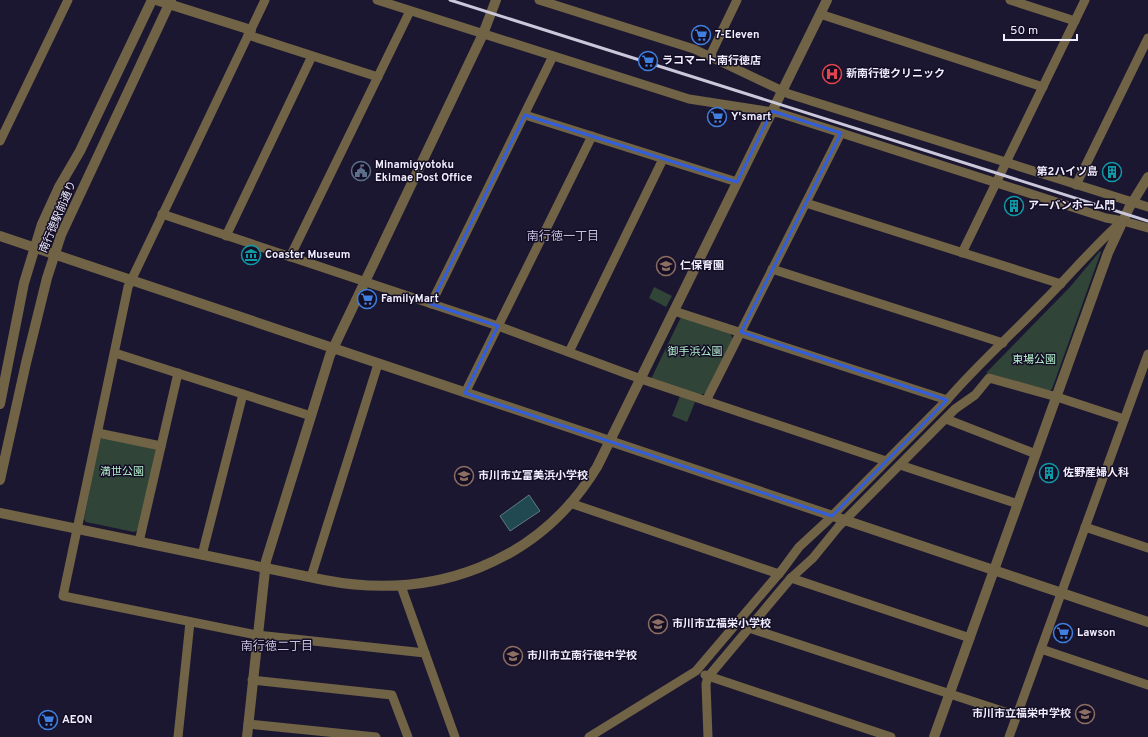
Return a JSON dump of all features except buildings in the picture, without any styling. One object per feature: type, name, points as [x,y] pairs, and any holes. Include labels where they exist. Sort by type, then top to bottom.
[{"type":"street","points":[[0,142],[68,0]]},
{"type":"street","name":"南行徳駅前通り","points":[[0,404],[23,290],[34,248],[50,205],[80,151],[152,0]]},
{"type":"street","points":[[156,0],[170,2],[312,56],[378,77]]},
{"type":"street","points":[[265,0],[131,280],[63,596],[257,635],[425,653]]},
{"type":"street","points":[[377,0],[689,99],[772,111],[1106,218],[1123,220],[1148,228]]},
{"type":"street","points":[[246,737],[265,568],[333,348],[483,34],[496,0]]},
{"type":"street","points":[[539,0],[694,49],[782,91],[1148,207]]},
{"type":"street","points":[[710,56],[737,0]]},
{"type":"street","points":[[0,513],[265,568],[360,586],[401,586],[433,582],[454,577],[496,560],[540,532],[570,503],[592,475],[827,0]]},
{"type":"street","points":[[1010,0],[1075,21]]},
{"type":"street","points":[[962,253],[1085,0]]},
{"type":"street","name":"南行徳駅前通り","points":[[0,480],[26,363],[54,254],[68,217],[170,2]]},
{"type":"street","points":[[290,258],[410,10]]},
{"type":"street","points":[[820,14],[1043,87]]},
{"type":"street","points":[[1076,185],[1144,57],[1148,38]]},
{"type":"street","points":[[226,236],[312,56]]},
{"type":"street","points":[[431,304],[553,56]]},
{"type":"street","points":[[525,115],[737,182]]},
{"type":"street","points":[[706,401],[841,133]]},
{"type":"street","points":[[465,393],[592,136]]},
{"type":"street","points":[[569,352],[663,158]]},
{"type":"street","points":[[934,737],[1104,264],[1132,202],[1148,177]]},
{"type":"street","points":[[806,203],[1061,284]]},
{"type":"street","points":[[162,214],[290,258],[498,326],[706,401],[886,461]]},
{"type":"street","points":[[589,737],[696,671],[805,540],[832,516],[947,400],[965,379],[1061,284],[1094,246],[1123,220]]},
{"type":"street","points":[[0,236],[1148,622]]},
{"type":"street","points":[[772,269],[1003,343]]},
{"type":"street","points":[[674,311],[947,400]]},
{"type":"street","points":[[115,353],[311,416]]},
{"type":"street","points":[[1009,737],[1148,354]]},
{"type":"street","points":[[311,577],[378,364]]},
{"type":"street","points":[[139,542],[178,373]]},
{"type":"street","points":[[708,737],[706,684],[708,677],[790,578],[813,558],[845,520],[946,419],[975,395],[989,378],[1057,397],[1124,419]]},
{"type":"street","points":[[202,555],[243,394]]},
{"type":"street","points":[[946,419],[1036,454]]},
{"type":"street","points":[[98,434],[161,446]]},
{"type":"street","points":[[900,465],[1018,504]]},
{"type":"street","points":[[570,503],[778,574]]},
{"type":"street","points":[[1085,527],[1148,548]]},
{"type":"street","points":[[790,578],[970,638]]},
{"type":"street","points":[[401,586],[455,737]]},
{"type":"street","points":[[178,737],[190,622]]},
{"type":"street","points":[[749,628],[1016,716]]},
{"type":"street","points":[[1041,649],[1148,685]]},
{"type":"street","points":[[696,671],[708,677],[891,737]]},
{"type":"street","points":[[252,680],[392,695],[408,737]]},
{"type":"street","points":[[248,724],[329,735],[376,737]]},
{"type":"highlighted area","points":[[772,111],[841,133],[741,332],[947,400],[832,516],[465,393],[498,326],[431,304],[525,115],[737,182]]},
{"type":"green space","name":"東場公園","points":[[1100,251],[1101,252],[1052,389],[1049,391],[986,373],[1070,287]]},
{"type":"green space","points":[[654,287],[672,296],[666,307],[649,298]]},
{"type":"green space","name":"御手浜公園","points":[[681,317],[730,333],[733,339],[706,393],[700,395],[651,379]]},
{"type":"green space","points":[[680,396],[695,402],[687,422],[672,416]]},
{"type":"green space","name":"満世公園","points":[[104,437],[155,447],[157,451],[138,530],[134,532],[86,522],[84,519],[100,439]]},
{"type":"shaded area","points":[[529,495],[540,511],[510,531],[500,516]]},
{"type":"railway","points":[[450,0],[1148,221]]},
{"type":"place","name":"7-Eleven","points":[[701,35]]},
{"type":"place","name":"ラコマート南行徳店","points":[[648,61]]},
{"type":"place","name":"新南行徳クリニック","points":[[832,74]]},
{"type":"place","name":"Y'smart","points":[[717,117]]},
{"type":"place","name":"Minamigyotoku Ekimae Post Office","points":[[361,171]]},
{"type":"place","name":"第2ハイツ島","points":[[1112,172]]},
{"type":"place","name":"アーバンホーム門","points":[[1014,206]]},
{"type":"place","name":"Coaster Museum","points":[[251,255]]},
{"type":"place","name":"仁保育園","points":[[666,266]]},
{"type":"place","name":"FamilyMart","points":[[367,299]]},
{"type":"place","name":"佐野産婦人科","points":[[1049,473]]},
{"type":"place","name":"市川市立富美浜小学校","points":[[464,476]]},
{"type":"place","name":"市川市立福栄小学校","points":[[658,624]]},
{"type":"place","name":"Lawson","points":[[1063,633]]},
{"type":"place","name":"市川市立南行徳中学校","points":[[513,656]]},
{"type":"place","name":"市川市立福栄中学校","points":[[1085,714]]},
{"type":"place","name":"AEON","points":[[48,720]]},
{"type":"district","name":"南行徳一丁目","points":[[563,237]]},
{"type":"district","name":"南行徳二丁目","points":[[277,647]]}]
